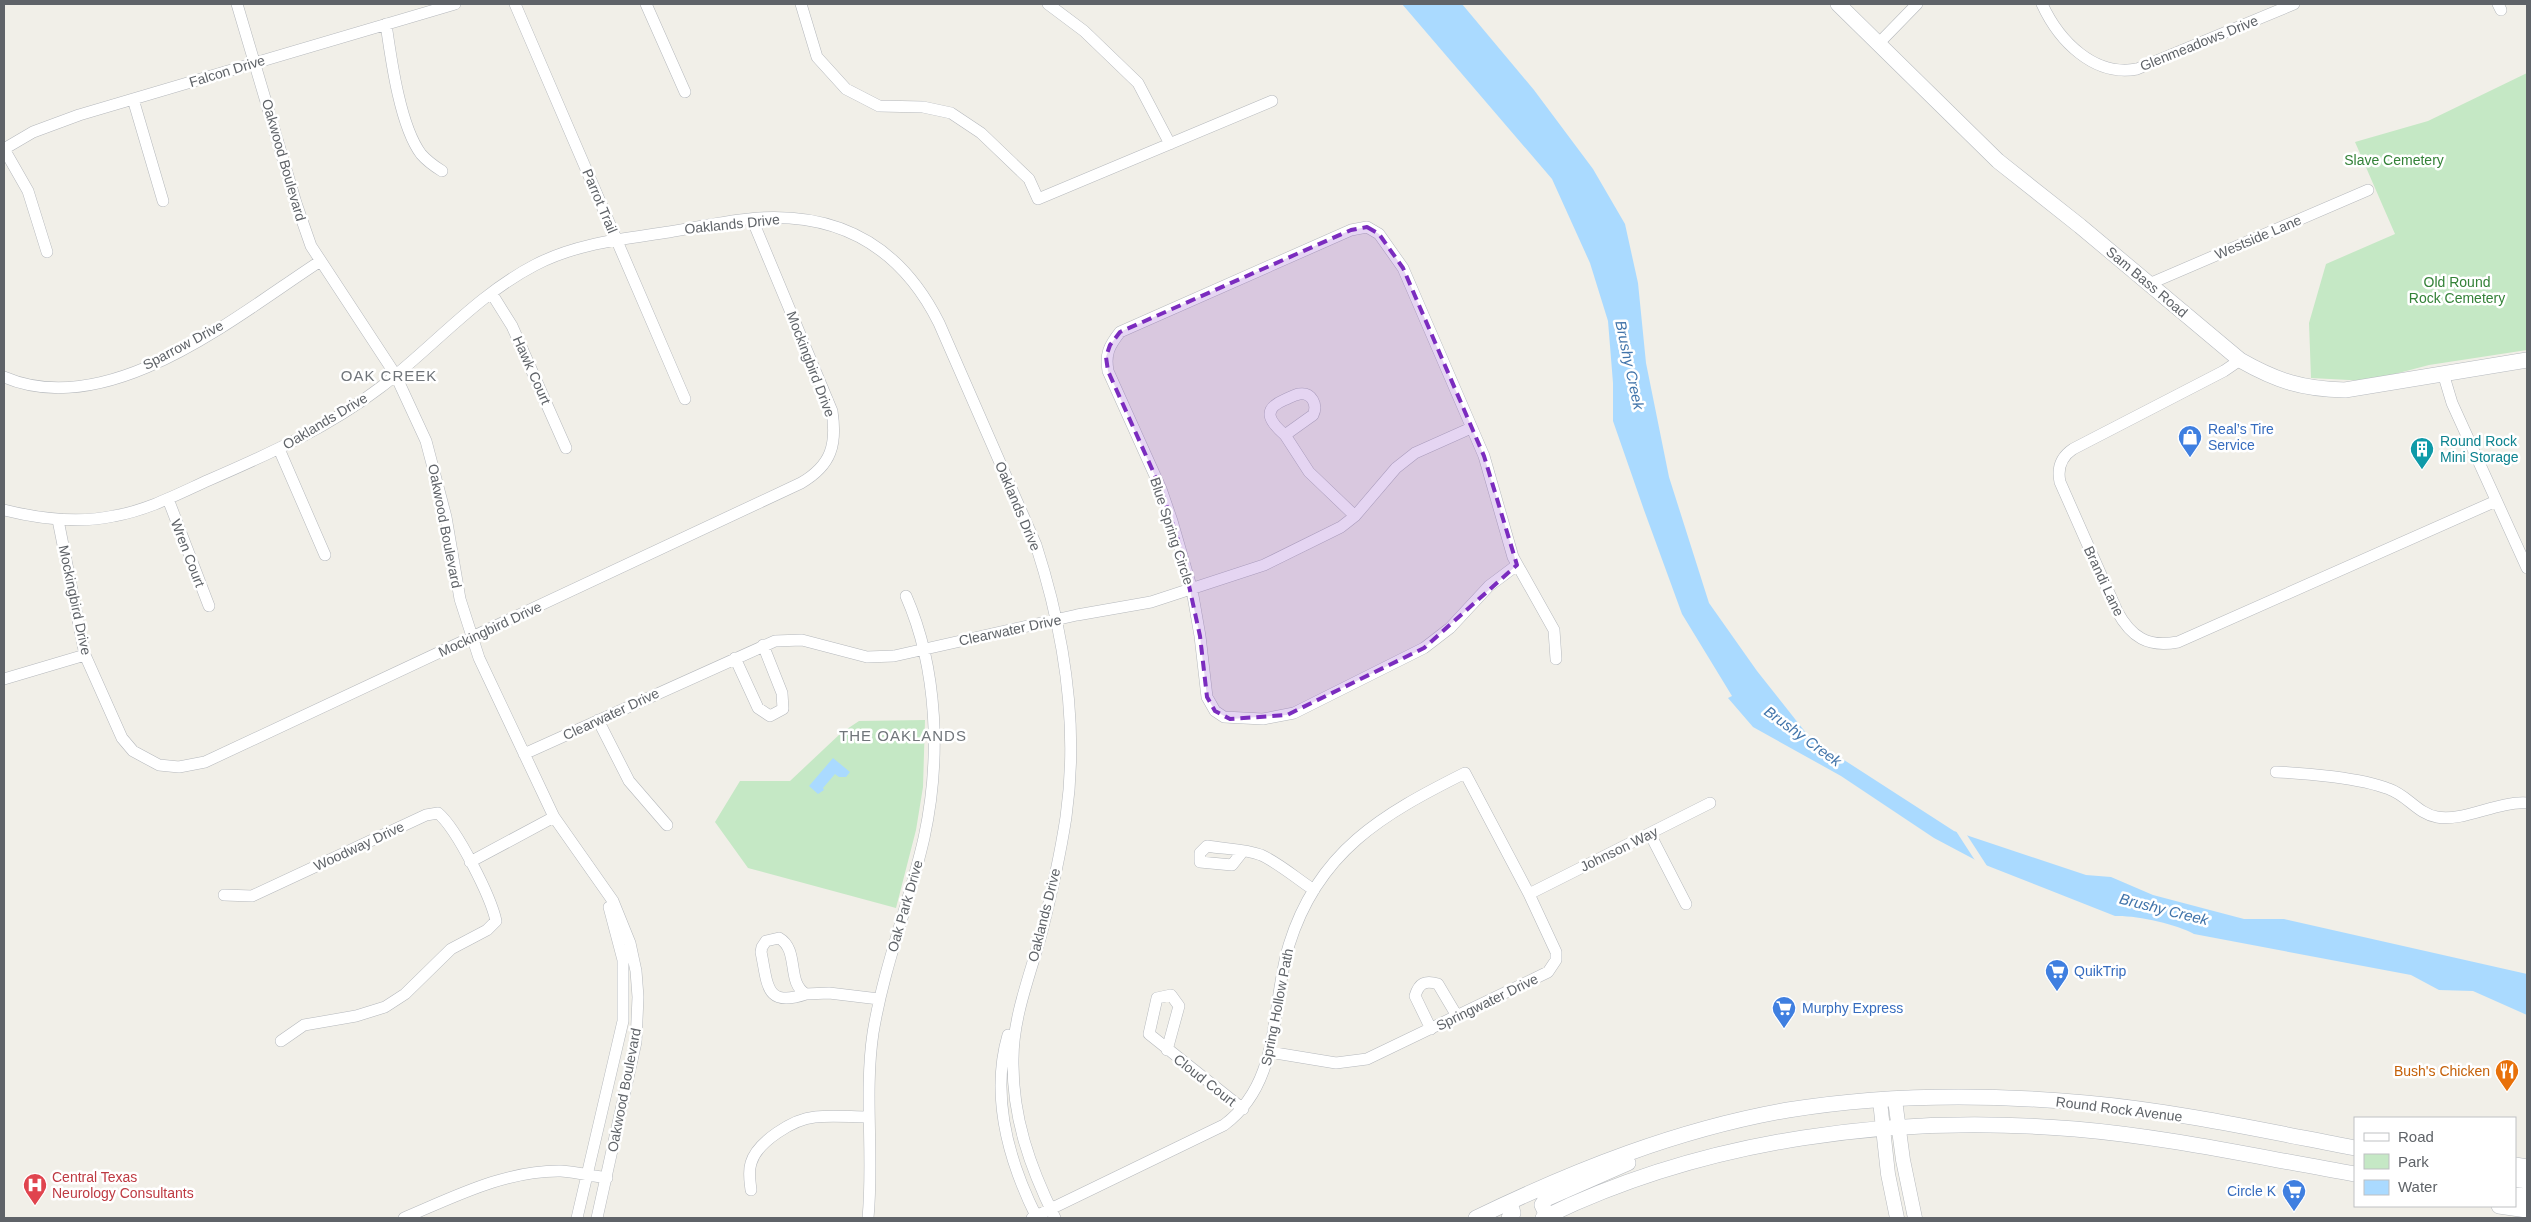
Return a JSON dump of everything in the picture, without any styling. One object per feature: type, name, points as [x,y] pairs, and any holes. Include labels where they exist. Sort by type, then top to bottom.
[{"type":"main road","name":"Sam Bass Road","points":[[1838,4],[1880,43],[1998,161],[2240,360],[2282,382],[2324,389],[2366,388],[2443,373],[2527,360]]},
{"type":"main road","name":"Round Rock Avenue","points":[[1476,1218],[1585,1169],[1670,1140],[1786,1111],[1880,1101],[1959,1097],[2087,1103],[2145,1110],[2354,1148]]},
{"type":"main road","name":"Round Rock Avenue","points":[[1545,1217],[1622,1184],[1676,1167],[1794,1140],[1899,1127],[1991,1125],[2131,1135],[2354,1174]]},
{"type":"main road","points":[[1545,1217],[1542,1205],[1546,1199],[1656,1153],[1670,1140]]},
{"type":"main road","points":[[1509,1218],[1513,1209],[1510,1202]]},
{"type":"main road","points":[[2506,1207],[2527,1210]]},
{"type":"street","name":"Oakwood Boulevard","points":[[237,4],[301,220],[319,262],[396,374],[419,424],[437,476],[460,599],[479,658],[554,816],[613,902],[625,926],[635,963],[638,997],[636,1042],[597,1218]]},
{"type":"street","name":"Falcon Drive","points":[[4,149],[48,126],[255,62],[455,4]]},
{"type":"street","name":"Parrot Trail","points":[[515,4],[685,399]]},
{"type":"street","points":[[646,4],[685,92]]},
{"type":"street","points":[[801,4],[817,57],[846,89],[879,106],[923,107],[951,113],[981,133],[1028,179],[1038,200],[1272,101]]},
{"type":"street","points":[[1048,4],[1084,31],[1138,83],[1170,144]]},
{"type":"street","points":[[1880,43],[1917,4]]},
{"type":"street","name":"Glenmeadows Drive","points":[[2042,4],[2052,22],[2083,57],[2094,64],[2118,71],[2137,69],[2294,4]]},
{"type":"street","points":[[386,24],[399,95],[412,136],[421,154],[442,171]]},
{"type":"street","points":[[133,99],[164,201]]},
{"type":"street","points":[[4,149],[28,191],[47,252]]},
{"type":"street","name":"Westside Lane","points":[[2149,284],[2368,190]]},
{"type":"street","name":"Oaklands Drive","points":[[4,510],[58,520],[116,516],[168,499],[279,449],[340,414],[382,386],[492,294],[523,272],[547,259],[572,250],[617,240],[752,219],[795,218],[829,224],[863,238],[893,260],[919,290],[939,323],[1036,545],[1057,619],[1070,713],[1070,782],[1056,876],[1030,972],[1014,1043],[1013,1076],[1021,1136],[1034,1175],[1052,1214]]},
{"type":"street","name":"Mockingbird Drive","points":[[58,520],[85,656],[122,738],[133,751],[159,765],[179,767],[205,762],[802,483],[813,476],[826,462],[834,439],[832,410],[752,219]]},
{"type":"street","name":"Blue Spring Circle","points":[[1367,227],[1379,234],[1403,268],[1496,492],[1502,522],[1517,565],[1489,586],[1450,628],[1424,648],[1294,713],[1263,719],[1230,719],[1215,712],[1210,704],[1192,590],[1181,549],[1161,489],[1108,371],[1106,357],[1110,345],[1120,332],[1350,230],[1367,227]]},
{"type":"street","name":"Sparrow Drive","points":[[4,377],[26,384],[61,388],[95,385],[112,380],[178,352],[319,262]]},
{"type":"street","name":"Hawk Court","points":[[492,294],[516,335],[566,448]]},
{"type":"street","name":"Brandi Lane","points":[[2240,360],[2224,371],[2073,449],[2062,459],[2059,467],[2060,482],[2117,611],[2124,624],[2138,638],[2155,644],[2178,642],[2496,501]]},
{"type":"street","points":[[2443,373],[2452,403],[2527,568]]},
{"type":"street","name":"Clearwater Drive","points":[[524,754],[775,641],[802,640],[860,655],[880,657],[1057,619],[1134,607],[1192,590],[1280,559],[1328,535],[1355,516],[1396,468],[1415,453],[1471,428]]},
{"type":"street","points":[[1285,435],[1300,461],[1309,472],[1355,516]]},
{"type":"street","points":[[279,449],[325,555]]},
{"type":"street","name":"Wren Court","points":[[168,499],[209,606]]},
{"type":"street","points":[[1517,565],[1554,630],[1556,659]]},
{"type":"street","name":"Oak Park Drive","points":[[868,1218],[869,1117],[873,1035],[879,999],[915,872],[928,811],[933,738],[932,702],[919,630],[906,596]]},
{"type":"street","points":[[735,658],[758,708],[770,716],[784,709],[782,693],[763,645]]},
{"type":"street","points":[[4,679],[85,656]]},
{"type":"street","points":[[598,720],[629,781],[667,825]]},
{"type":"street","points":[[2276,772],[2346,780],[2384,787],[2400,794],[2421,812],[2441,818],[2503,804],[2527,803]]},
{"type":"street","name":"Spring Hollow Path","points":[[1035,1218],[1052,1214],[1224,1125],[1243,1109],[1260,1085],[1269,1052],[1281,975],[1289,944],[1314,890],[1351,844],[1376,822],[1412,800],[1465,773]]},
{"type":"street","name":"Springwater Drive","points":[[1269,1052],[1318,1061],[1352,1062],[1374,1056],[1548,972],[1553,967],[1556,952],[1529,894],[1465,773]]},
{"type":"street","name":"Johnson Way","points":[[1529,894],[1710,803]]},
{"type":"street","name":"Woodway Drive","points":[[224,895],[252,896],[426,815],[438,813],[445,819],[470,862],[494,911],[496,921],[487,930],[451,949],[405,994],[385,1007],[356,1016],[304,1025],[281,1041]]},
{"type":"street","points":[[470,862],[554,816]]},
{"type":"street","points":[[1650,834],[1686,904]]},
{"type":"street","points":[[1243,851],[1261,856],[1314,890]]},
{"type":"street","name":"Oakwood Boulevard","points":[[577,1218],[620,1038],[624,993],[621,948],[598,879]]},
{"type":"street","points":[[806,994],[797,986],[788,945],[779,938],[766,941],[762,946],[761,952],[770,991],[778,999],[806,994],[838,994],[879,999]]},
{"type":"street","name":"Oaklands Drive","points":[[1030,972],[1017,1004],[1006,1041],[1002,1112],[1010,1152],[1035,1218]]},
{"type":"street","points":[[1431,1029],[1415,996],[1418,987],[1423,983],[1438,984],[1457,1016]]},
{"type":"street","name":"Cloud Court","points":[[1167,1050],[1243,1109]]},
{"type":"street","points":[[1896,1100],[1915,1218]]},
{"type":"street","points":[[1880,1101],[1882,1129],[1897,1218]]},
{"type":"street","points":[[751,1190],[749,1173],[753,1158],[778,1132],[796,1122],[816,1117],[869,1117]]},
{"type":"street","points":[[404,1218],[509,1177],[548,1172],[607,1178]]},
{"type":"highlighted area","points":[[1367,227],[1379,234],[1403,268],[1484,456],[1517,565],[1424,648],[1287,715],[1230,719],[1215,711],[1207,697],[1200,636],[1181,549],[1161,489],[1108,371],[1106,357],[1110,345],[1120,332],[1351,230]]},
{"type":"green space","name":"Old Round Rock Cemetery","points":[[2527,73],[2527,350],[2429,365],[2368,381],[2311,378],[2309,323],[2326,264],[2395,234],[2355,142],[2428,121]]},
{"type":"green space","points":[[925,720],[923,787],[916,830],[896,908],[748,868],[715,822],[740,781],[790,781],[841,733],[859,721]]},
{"type":"water","name":"Brushy Creek","points":[[1402,4],[1462,4],[1534,90],[1593,169],[1625,224],[1638,283],[1646,363],[1669,477],[1709,603],[1757,671],[1810,738],[1954,831],[2086,875],[2111,877],[2153,895],[2244,919],[2284,919],[2527,974],[2527,1015],[2473,991],[2439,990],[2411,975],[2194,934],[2187,930],[2156,921],[2115,916],[1983,864],[1934,838],[1841,776],[1753,727],[1728,698],[1732,696],[1682,614],[1613,421],[1613,383],[1608,321],[1590,263],[1552,179]]},
{"type":"water","points":[[833,758],[850,772],[846,777],[839,777],[835,774],[823,788],[824,790],[818,794],[809,786]]},
{"type":"pier","points":[[1954,828],[1965,832],[1989,869],[1978,865]]},
{"type":"place","name":"Real’s Tire Service","points":[[2190,458]]},
{"type":"place","name":"Round Rock Mini Storage","points":[[2422,470]]},
{"type":"place","name":"QuikTrip","points":[[2057,992]]},
{"type":"place","name":"Murphy Express","points":[[1784,1029]]},
{"type":"place","name":"Bush's Chicken","points":[[2507,1092]]},
{"type":"place","name":"Central Texas Neurology Consultants","points":[[35,1206]]},
{"type":"place","name":"Circle K","points":[[2294,1212]]},
{"type":"district","name":"OAK CREEK","points":[[389,375]]},
{"type":"district","name":"THE OAKLANDS","points":[[903,735]]},
{"type":"park label","name":"Slave Cemetery","points":[[2394,160]]}]
